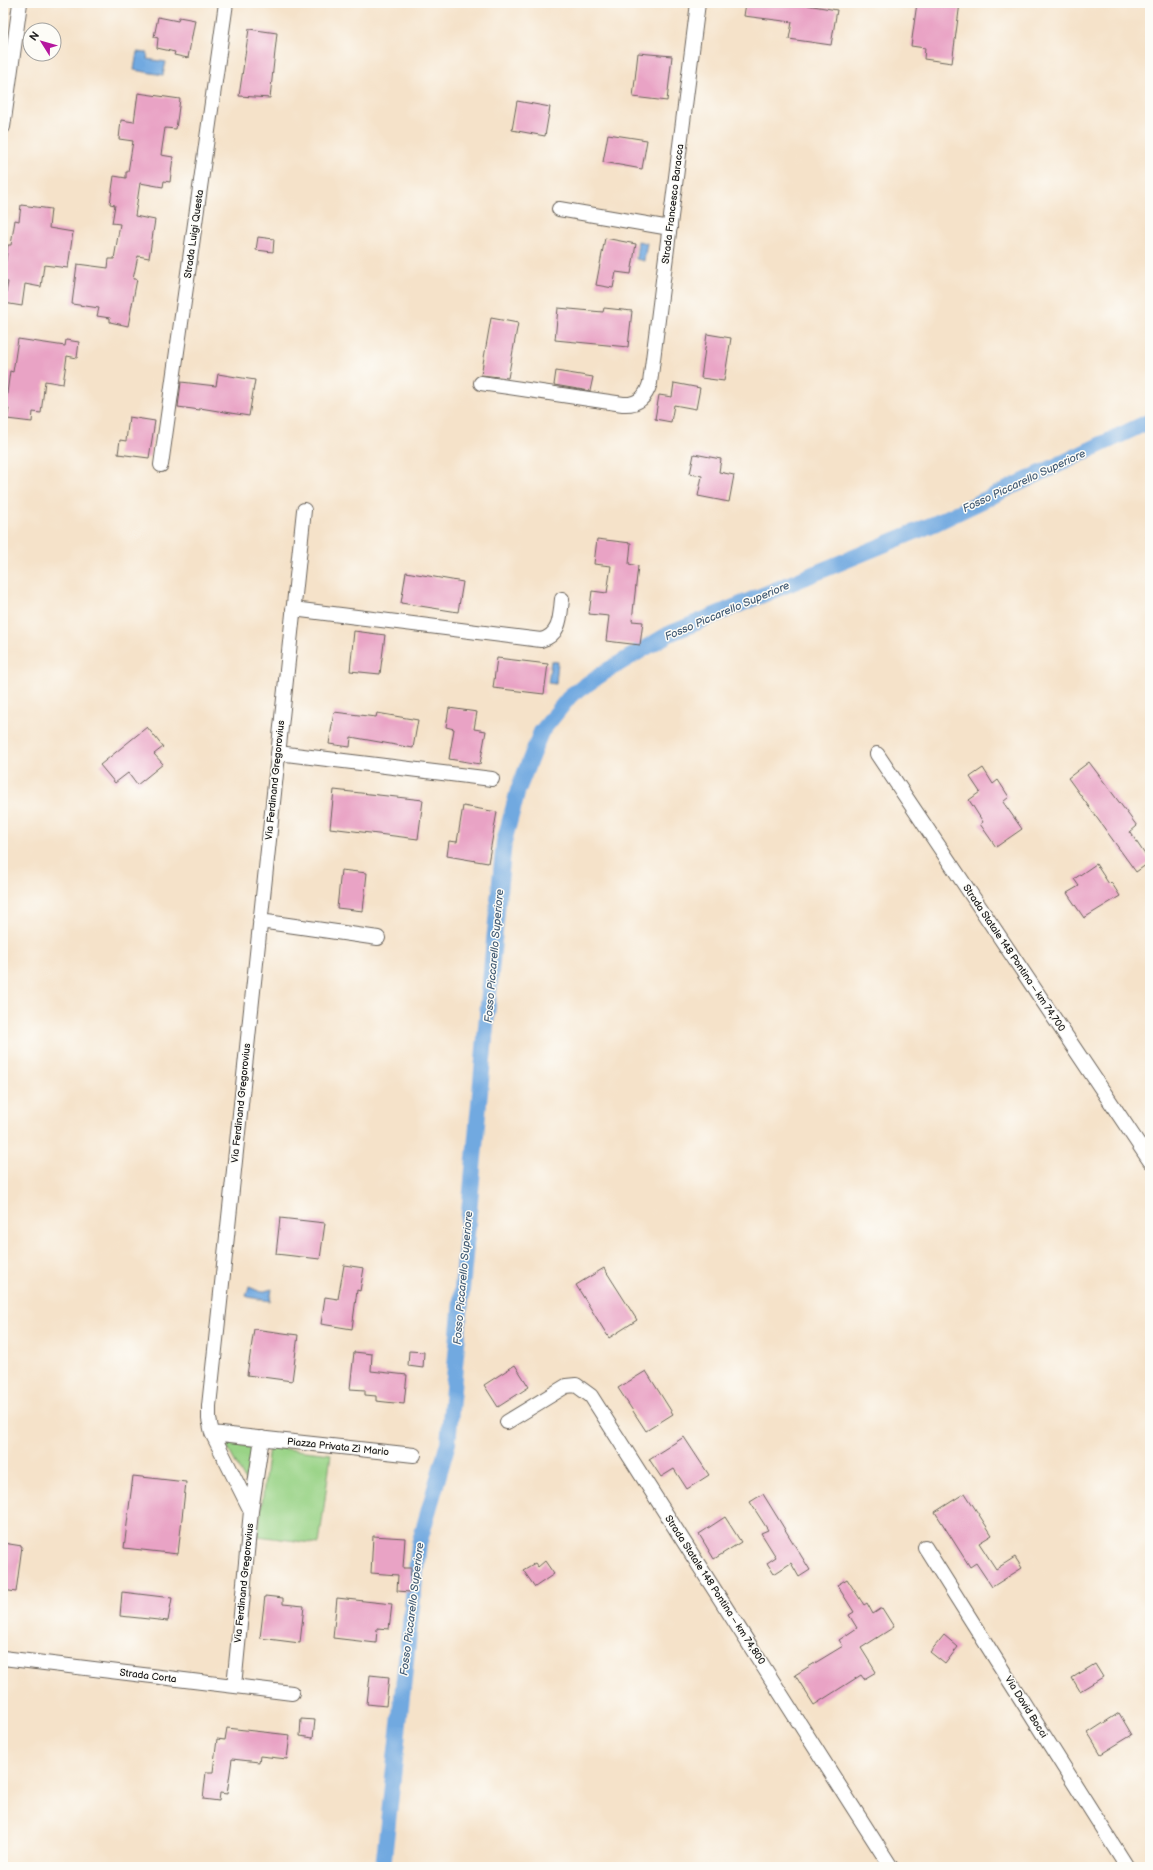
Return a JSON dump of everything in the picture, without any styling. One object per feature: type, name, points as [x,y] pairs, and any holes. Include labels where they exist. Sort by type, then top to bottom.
[{"type":"street","points":[[3,127],[20,3]]},
{"type":"street","name":"Strada Luigi Questa","points":[[161,465],[226,3]]},
{"type":"street","name":"Strada Francesco Baracca","points":[[481,383],[622,404],[639,401],[645,396],[650,383],[698,3]]},
{"type":"street","points":[[559,209],[670,228]]},
{"type":"street","name":"Via Ferdinand Gregorovius","points":[[234,1686],[251,1511],[212,1433],[209,1419],[209,1406],[304,510]]},
{"type":"street","points":[[293,610],[541,640],[551,636],[558,628],[562,599]]},
{"type":"street","points":[[278,753],[492,779]]},
{"type":"street","name":"Strada Statale 148 Pontina – km 74,700","points":[[877,754],[1150,1161]]},
{"type":"street","points":[[260,921],[378,938]]},
{"type":"street","name":"Strada Statale 148 Pontina – km 74,800","points":[[507,1422],[566,1386],[576,1385],[590,1396],[891,1867]]},
{"type":"street","name":"Piazza Privata Zì Mario","points":[[212,1433],[414,1455]]},
{"type":"street","points":[[251,1511],[262,1438]]},
{"type":"street","name":"Via David Bocci","points":[[925,1547],[1126,1867]]},
{"type":"street","name":"Strada Corta","points":[[3,1658],[292,1693]]},
{"type":"green space","points":[[225,1443],[253,1447],[248,1486]]},
{"type":"green space","points":[[269,1447],[331,1454],[319,1544],[258,1536]]},
{"type":"water","points":[[137,52],[148,53],[147,59],[166,62],[163,75],[134,70]]},
{"type":"water","points":[[638,241],[647,243],[644,261],[636,259]]},
{"type":"water","points":[[551,661],[558,662],[556,684],[548,683]]},
{"type":"water","points":[[249,1287],[261,1292],[272,1289],[270,1301],[248,1297],[246,1295]]},
{"type":"building","points":[[746,3],[795,3],[837,10],[831,45],[789,39],[792,22],[744,16]]},
{"type":"building","points":[[917,3],[960,3],[952,63],[924,59],[925,48],[911,46]]},
{"type":"building","points":[[158,17],[178,21],[179,17],[195,20],[188,58],[174,55],[175,52],[157,48],[158,38],[154,37]]},
{"type":"building","points":[[249,29],[277,33],[270,98],[239,96]]},
{"type":"building","points":[[638,53],[672,56],[667,101],[633,97]]},
{"type":"building","points":[[138,93],[180,99],[176,129],[165,128],[161,155],[173,157],[170,182],[164,181],[163,187],[140,183],[135,216],[155,220],[149,258],[138,256],[133,279],[137,279],[128,326],[110,322],[110,318],[97,316],[99,308],[72,304],[77,264],[108,268],[109,259],[114,259],[120,224],[112,223],[115,205],[110,204],[114,176],[126,178],[133,141],[119,139],[121,120],[134,122]]},
{"type":"building","points":[[517,101],[550,107],[545,136],[512,130]]},
{"type":"building","points":[[608,134],[647,140],[642,169],[603,162]]},
{"type":"building","points":[[21,205],[51,209],[49,228],[73,232],[68,268],[44,265],[41,287],[25,284],[22,306],[4,303],[8,282],[3,281],[8,245],[11,245],[15,220],[19,221]]},
{"type":"building","points":[[258,237],[274,239],[273,252],[256,250]]},
{"type":"building","points":[[605,238],[636,244],[631,274],[616,272],[613,288],[596,285]]},
{"type":"building","points":[[558,308],[603,312],[604,308],[632,311],[628,347],[555,340]]},
{"type":"building","points":[[491,318],[518,323],[508,378],[481,375]]},
{"type":"building","points":[[707,334],[731,338],[724,381],[701,378]]},
{"type":"building","points":[[18,339],[65,346],[66,340],[79,342],[77,358],[67,356],[63,384],[45,381],[41,413],[33,412],[32,422],[7,419],[9,409],[5,408],[10,371],[13,372]]},
{"type":"building","points":[[556,371],[593,377],[590,391],[554,385]]},
{"type":"building","points":[[218,374],[255,380],[249,416],[200,408],[200,410],[178,407],[181,382],[216,386]]},
{"type":"building","points":[[674,383],[700,388],[696,409],[674,405],[671,422],[655,419],[659,395],[672,397]]},
{"type":"building","points":[[129,417],[155,421],[149,458],[118,454],[120,440],[126,441]]},
{"type":"building","points":[[694,454],[721,459],[719,472],[734,475],[729,502],[698,496],[702,476],[690,474]]},
{"type":"building","points":[[597,539],[631,543],[629,564],[638,566],[632,621],[643,622],[640,645],[606,641],[609,616],[589,614],[592,591],[607,593],[611,566],[594,564]]},
{"type":"building","points":[[406,572],[463,582],[458,612],[401,603]]},
{"type":"building","points":[[354,631],[385,635],[380,674],[350,671]]},
{"type":"building","points":[[497,658],[548,664],[544,694],[493,688]]},
{"type":"building","points":[[449,708],[477,712],[474,729],[486,731],[480,764],[449,759],[454,729],[446,727]]},
{"type":"building","points":[[334,712],[376,717],[377,713],[418,720],[413,748],[351,737],[350,747],[329,744]]},
{"type":"building","points":[[147,727],[163,747],[154,754],[163,764],[137,785],[128,773],[115,783],[100,765]]},
{"type":"building","points":[[1089,762],[1137,826],[1130,832],[1150,862],[1136,872],[1068,778]]},
{"type":"building","points":[[983,768],[993,784],[998,780],[1009,797],[1003,802],[1022,829],[996,847],[980,824],[983,822],[969,800],[980,792],[970,777]]},
{"type":"building","points":[[334,790],[423,800],[418,839],[330,828]]},
{"type":"building","points":[[463,806],[497,812],[488,863],[447,856],[449,841],[457,842]]},
{"type":"building","points":[[1096,864],[1109,884],[1111,882],[1120,896],[1084,918],[1067,893],[1079,886],[1074,879]]},
{"type":"building","points":[[341,870],[367,873],[363,911],[337,908]]},
{"type":"building","points":[[280,1218],[325,1223],[320,1259],[276,1254]]},
{"type":"building","points":[[344,1265],[364,1268],[360,1291],[357,1290],[352,1329],[321,1324],[325,1297],[338,1299]]},
{"type":"building","points":[[604,1268],[637,1320],[609,1338],[576,1285]]},
{"type":"building","points":[[254,1329],[298,1335],[292,1381],[247,1375]]},
{"type":"building","points":[[409,1351],[424,1352],[423,1368],[408,1366]]},
{"type":"building","points":[[354,1352],[372,1354],[371,1371],[407,1375],[404,1404],[376,1401],[376,1396],[365,1395],[365,1390],[350,1389]]},
{"type":"building","points":[[515,1365],[529,1387],[498,1407],[484,1385]]},
{"type":"building","points":[[646,1371],[673,1414],[646,1431],[618,1388]]},
{"type":"building","points":[[684,1437],[709,1475],[687,1489],[674,1469],[661,1477],[649,1459]]},
{"type":"building","points":[[133,1476],[186,1482],[178,1554],[124,1548]]},
{"type":"building","points":[[965,1493],[992,1535],[979,1543],[996,1569],[1015,1557],[1022,1568],[992,1587],[976,1563],[970,1567],[935,1512]]},
{"type":"building","points":[[763,1494],[810,1570],[799,1577],[791,1563],[774,1574],[767,1563],[776,1557],[761,1533],[768,1530],[750,1502]]},
{"type":"building","points":[[725,1517],[741,1542],[714,1559],[699,1534]]},
{"type":"building","points":[[373,1536],[405,1538],[403,1568],[411,1568],[410,1592],[397,1591],[398,1575],[371,1573]]},
{"type":"building","points":[[3,1543],[22,1546],[16,1592],[3,1590]]},
{"type":"building","points":[[545,1561],[554,1574],[535,1587],[523,1570],[535,1563],[538,1567]]},
{"type":"building","points":[[847,1579],[864,1605],[867,1603],[873,1614],[882,1608],[894,1627],[861,1648],[876,1672],[864,1679],[861,1675],[814,1705],[795,1675],[843,1646],[839,1640],[857,1628],[849,1615],[854,1612],[837,1585]]},
{"type":"building","points":[[122,1592],[172,1598],[168,1621],[120,1616]]},
{"type":"building","points":[[265,1596],[283,1598],[283,1604],[304,1606],[300,1643],[260,1638]]},
{"type":"building","points":[[337,1598],[392,1604],[389,1629],[377,1628],[376,1643],[333,1638]]},
{"type":"building","points":[[944,1635],[958,1647],[945,1664],[930,1652]]},
{"type":"building","points":[[1095,1664],[1103,1677],[1080,1691],[1072,1678]]},
{"type":"building","points":[[370,1675],[389,1677],[386,1706],[367,1704]]},
{"type":"building","points":[[1119,1713],[1132,1735],[1101,1754],[1088,1733]]},
{"type":"building","points":[[301,1719],[315,1720],[313,1738],[300,1736]]},
{"type":"building","points":[[227,1728],[290,1735],[287,1759],[260,1756],[259,1762],[232,1759],[227,1794],[220,1793],[219,1801],[203,1799],[206,1772],[213,1772],[217,1739],[225,1740]]},
{"type":"waterway","name":"Fosso Piccarello Superiore","points":[[383,1867],[419,1544],[448,1443],[504,842],[518,790],[541,732],[571,695],[608,670],[669,634],[936,523],[1150,421]]}]
